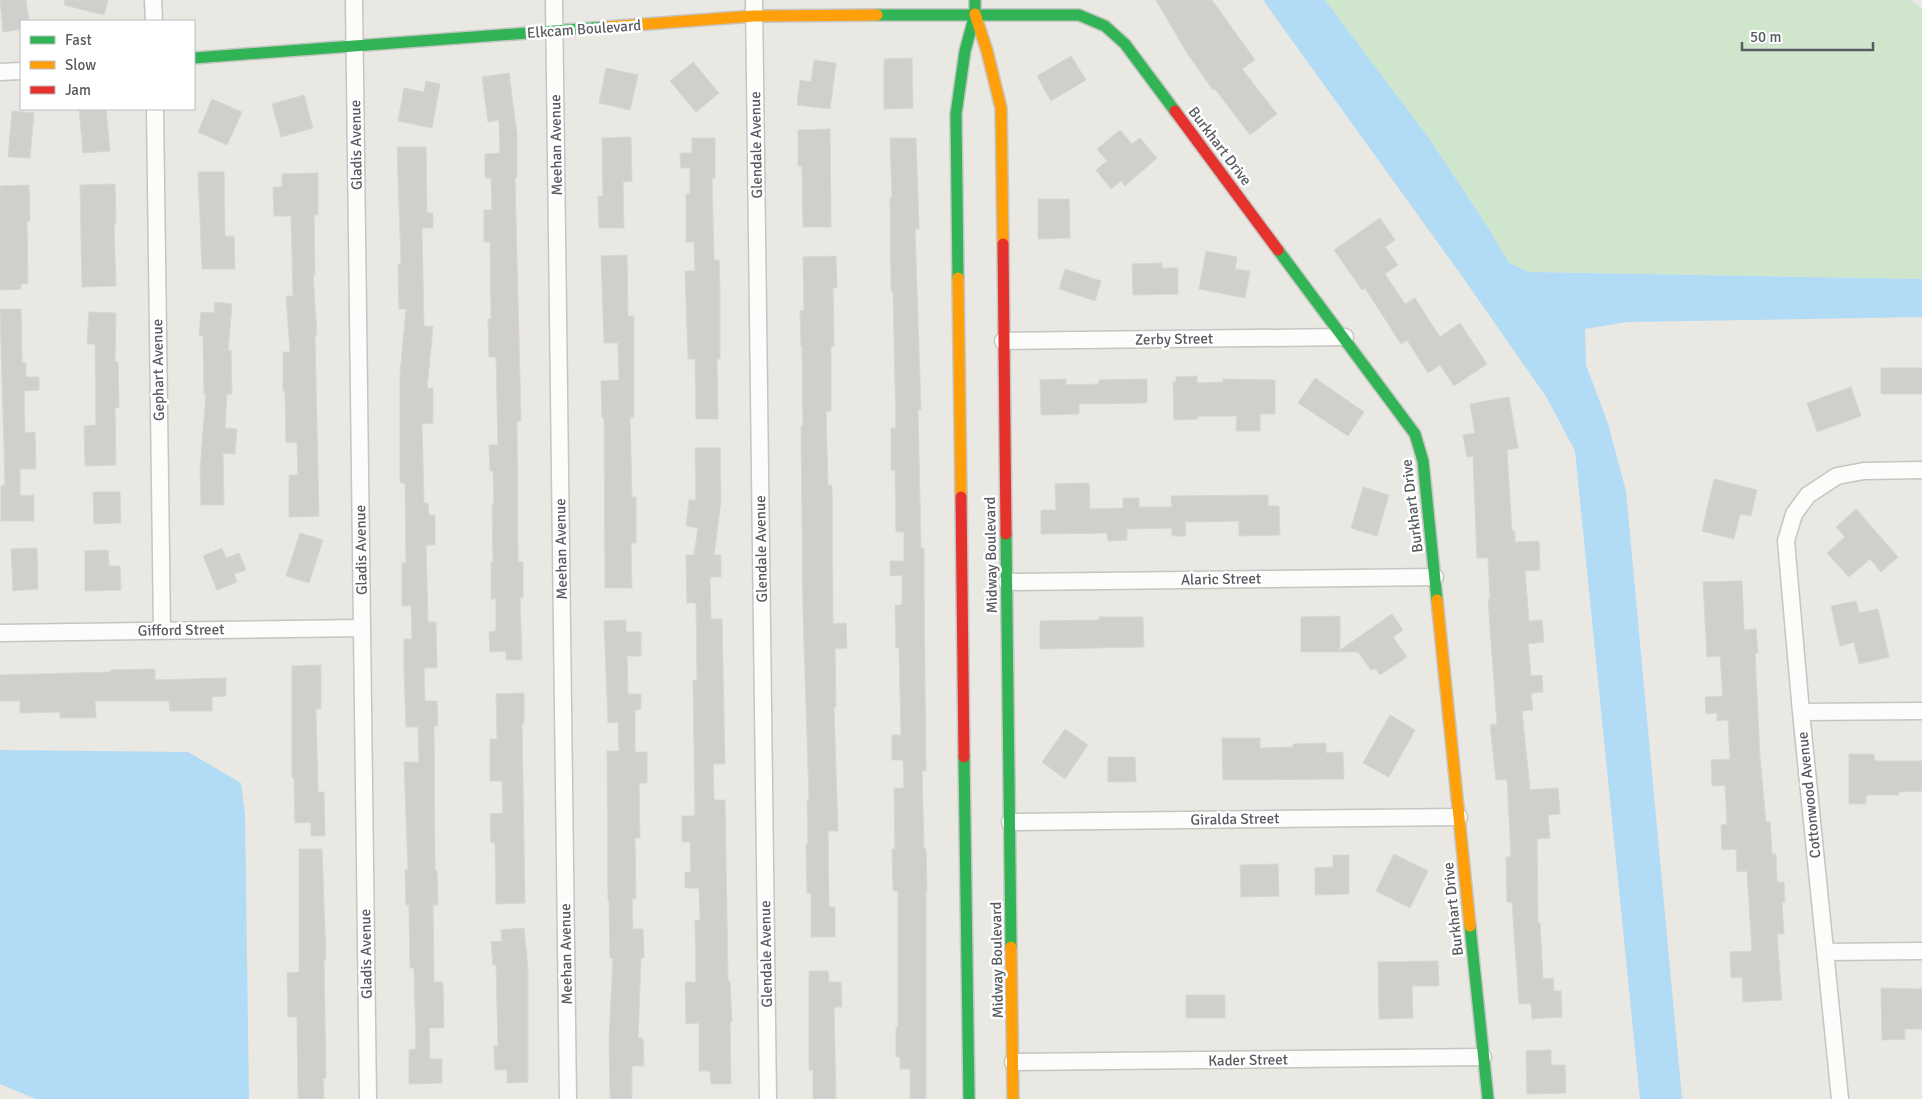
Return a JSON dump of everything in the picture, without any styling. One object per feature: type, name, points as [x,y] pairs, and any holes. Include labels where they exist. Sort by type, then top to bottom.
[{"type":"street","points":[[153,0],[154,20]]},
{"type":"street","name":"Gladis Avenue","points":[[354,0],[368,1099]]},
{"type":"street","name":"Meehan Avenue","points":[[554,0],[568,1099]]},
{"type":"street","name":"Glendale Avenue","points":[[754,0],[768,1099]]},
{"type":"street","name":"Midway Boulevard","points":[[969,1099],[956,114],[965,51],[975,14],[975,0]]},
{"type":"street","name":"Elkcam Boulevard","points":[[195,58],[754,16],[975,14]]},
{"type":"street","name":"Midway Boulevard","points":[[975,14],[987,50],[1001,108],[1014,1099]]},
{"type":"street","name":"Burkhart Drive","points":[[975,14],[1079,15],[1105,26],[1125,44],[1345,337],[1415,434],[1423,461],[1488,1099]]},
{"type":"street","points":[[0,72],[20,71]]},
{"type":"street","name":"Gephart Avenue","points":[[155,110],[162,631]]},
{"type":"street","name":"Zerby Street","points":[[1003,342],[1345,337]]},
{"type":"street","name":"Cottonwood Avenue","points":[[1840,1099],[1801,712],[1786,541],[1794,514],[1808,496],[1837,476],[1864,471],[1922,470]]},
{"type":"street","name":"Alaric Street","points":[[1007,582],[1435,577]]},
{"type":"street","name":"Gifford Street","points":[[0,633],[362,628]]},
{"type":"street","points":[[1801,712],[1922,711]]},
{"type":"street","name":"Giralda Street","points":[[1010,822],[1459,817]]},
{"type":"street","points":[[1825,952],[1922,951]]},
{"type":"street","name":"Kader Street","points":[[1013,1062],[1483,1057]]},
{"type":"green space","points":[[1325,0],[1910,0],[1922,9],[1922,279],[1529,272],[1509,263],[1491,232],[1428,137]]},
{"type":"water","points":[[1263,0],[1325,0],[1428,137],[1491,232],[1509,263],[1529,272],[1922,279],[1922,317],[1627,322],[1585,329],[1586,365],[1608,424],[1626,491],[1682,1099],[1640,1099],[1575,451],[1547,398],[1464,279]]},
{"type":"water","points":[[0,750],[188,752],[241,783],[245,814],[249,1099],[36,1099],[0,1084]]},
{"type":"building","points":[[0,0],[26,0],[29,20],[20,20],[20,29],[3,32]]},
{"type":"building","points":[[65,0],[108,0],[104,15],[64,5]]},
{"type":"building","points":[[1156,0],[1212,0],[1255,60],[1242,69],[1277,114],[1250,135],[1215,89],[1213,90],[1187,53]]},
{"type":"building","points":[[1071,56],[1086,80],[1051,101],[1037,76]]},
{"type":"building","points":[[912,58],[913,108],[884,109],[884,59]]},
{"type":"building","points":[[814,60],[836,63],[830,109],[797,105],[800,80],[811,82]]},
{"type":"building","points":[[693,62],[719,93],[696,112],[670,81]]},
{"type":"building","points":[[606,68],[638,75],[630,110],[599,103]]},
{"type":"building","points":[[509,73],[517,135],[517,178],[515,178],[521,421],[517,421],[518,562],[523,562],[523,598],[520,598],[522,660],[506,660],[506,651],[490,652],[489,632],[496,631],[496,599],[491,599],[491,562],[493,562],[492,504],[494,504],[493,471],[490,471],[489,445],[498,445],[496,357],[489,357],[488,319],[491,319],[490,242],[484,242],[484,210],[492,210],[491,178],[485,178],[485,154],[500,153],[499,120],[488,122],[482,77]]},
{"type":"building","points":[[426,81],[440,84],[432,128],[398,121],[404,88],[424,92]]},
{"type":"building","points":[[304,95],[313,128],[281,137],[272,104]]},
{"type":"building","points":[[212,99],[242,112],[227,145],[198,132]]},
{"type":"building","points":[[79,110],[106,110],[110,151],[83,153]]},
{"type":"building","points":[[12,111],[34,113],[30,158],[8,157]]},
{"type":"building","points":[[830,129],[831,227],[803,227],[802,166],[798,166],[798,130]]},
{"type":"building","points":[[1120,130],[1132,144],[1140,138],[1157,158],[1125,186],[1121,181],[1111,189],[1096,170],[1107,161],[1097,149]]},
{"type":"building","points":[[631,137],[632,181],[623,182],[624,228],[599,228],[598,196],[603,196],[602,138]]},
{"type":"building","points":[[692,138],[715,138],[715,178],[712,178],[714,260],[719,260],[720,294],[720,359],[717,359],[718,419],[696,419],[695,359],[688,359],[685,271],[695,271],[694,242],[686,242],[686,194],[690,194],[690,168],[681,168],[680,153],[692,153]]},
{"type":"building","points":[[890,138],[916,138],[919,229],[915,229],[921,410],[918,410],[921,548],[924,548],[926,771],[922,771],[927,891],[926,1099],[910,1099],[910,1069],[900,1069],[900,1057],[896,1057],[896,1027],[898,1027],[898,891],[893,891],[892,849],[895,849],[894,788],[904,788],[903,760],[892,760],[892,735],[901,735],[899,648],[896,648],[895,605],[902,605],[902,575],[890,576],[890,561],[904,561],[904,532],[896,532],[895,470],[891,470],[891,428],[896,428],[893,291],[891,291],[890,198],[892,198]]},
{"type":"building","points":[[397,147],[426,147],[427,213],[433,213],[433,228],[422,228],[424,326],[433,327],[427,388],[433,388],[433,423],[422,424],[424,503],[428,503],[429,515],[435,515],[435,545],[426,545],[428,622],[436,622],[437,668],[424,668],[425,701],[437,701],[438,726],[434,726],[435,870],[437,870],[438,905],[433,905],[434,982],[443,982],[444,1028],[429,1028],[430,1059],[442,1059],[442,1083],[409,1084],[409,1050],[416,1049],[414,968],[410,968],[409,905],[406,905],[405,870],[408,870],[404,762],[419,762],[418,727],[406,727],[404,639],[412,639],[411,606],[402,606],[402,563],[406,563],[405,483],[400,483],[400,374],[406,309],[399,309],[398,264],[401,264]]},
{"type":"building","points":[[198,172],[224,172],[225,236],[234,236],[235,269],[202,269]]},
{"type":"building","points":[[318,173],[318,215],[314,215],[315,275],[313,275],[317,335],[315,335],[319,516],[289,517],[289,475],[298,475],[297,442],[286,443],[285,391],[283,391],[283,352],[290,352],[286,296],[293,296],[291,216],[274,216],[273,187],[282,187],[282,174]]},
{"type":"building","points":[[115,184],[116,286],[82,287],[80,185]]},
{"type":"building","points":[[29,185],[30,221],[27,221],[28,284],[21,284],[21,289],[0,290],[0,186]]},
{"type":"building","points":[[1038,199],[1069,199],[1070,238],[1038,239]]},
{"type":"building","points":[[1380,218],[1395,240],[1385,247],[1398,265],[1385,274],[1405,304],[1415,298],[1440,337],[1460,323],[1487,364],[1454,386],[1440,365],[1428,373],[1407,340],[1401,344],[1365,288],[1362,290],[1334,250]]},
{"type":"building","points":[[1206,251],[1237,257],[1235,269],[1250,271],[1245,298],[1199,289]]},
{"type":"building","points":[[627,255],[628,316],[634,316],[634,417],[630,417],[632,497],[636,497],[636,543],[631,543],[632,588],[605,588],[604,418],[602,418],[601,381],[619,380],[618,343],[604,343],[601,256]]},
{"type":"building","points":[[836,256],[837,288],[833,288],[834,346],[831,346],[831,411],[826,411],[828,485],[832,485],[833,624],[846,623],[847,648],[835,649],[836,707],[834,707],[838,831],[828,831],[829,907],[835,907],[835,937],[811,937],[811,893],[807,893],[806,844],[808,844],[807,801],[809,801],[803,611],[801,426],[803,426],[800,311],[804,310],[803,257]]},
{"type":"building","points":[[1162,263],[1162,268],[1178,268],[1178,294],[1133,295],[1132,264]]},
{"type":"building","points":[[1065,269],[1101,281],[1095,301],[1059,289]]},
{"type":"building","points":[[215,302],[232,304],[228,351],[231,350],[232,394],[227,394],[225,428],[237,429],[235,454],[223,453],[224,505],[201,505],[200,470],[206,394],[204,395],[203,336],[199,336],[201,312],[214,313]]},
{"type":"building","points":[[0,309],[21,309],[22,363],[26,363],[26,377],[39,377],[39,390],[24,391],[25,433],[35,432],[36,469],[20,469],[20,496],[34,495],[34,521],[1,521],[1,486],[5,485]]},
{"type":"building","points":[[89,312],[116,313],[115,362],[118,362],[119,408],[115,408],[116,465],[85,466],[84,426],[96,425],[95,344],[87,344]]},
{"type":"building","points":[[1881,368],[1922,368],[1922,394],[1881,394]]},
{"type":"building","points":[[1197,376],[1197,383],[1223,382],[1223,379],[1275,380],[1275,414],[1260,414],[1260,431],[1236,431],[1237,416],[1198,416],[1198,419],[1174,420],[1173,382],[1176,382],[1176,377]]},
{"type":"building","points":[[1315,378],[1364,412],[1348,436],[1298,403]]},
{"type":"building","points":[[1066,379],[1066,385],[1099,384],[1099,380],[1147,379],[1147,403],[1079,404],[1079,414],[1041,415],[1040,380]]},
{"type":"building","points":[[1851,387],[1861,416],[1817,432],[1807,403]]},
{"type":"building","points":[[1509,397],[1518,448],[1507,450],[1512,531],[1515,531],[1515,542],[1539,541],[1540,570],[1525,571],[1529,621],[1542,620],[1544,642],[1528,644],[1531,676],[1542,675],[1543,692],[1531,693],[1533,710],[1522,711],[1530,790],[1558,788],[1560,814],[1548,815],[1550,838],[1537,839],[1538,923],[1540,923],[1543,979],[1553,978],[1554,991],[1561,991],[1562,1017],[1532,1019],[1531,1003],[1519,1004],[1512,902],[1507,902],[1506,857],[1511,857],[1507,779],[1496,780],[1490,725],[1497,724],[1488,599],[1490,599],[1488,558],[1477,558],[1473,456],[1467,457],[1463,435],[1475,433],[1470,404]]},
{"type":"building","points":[[695,448],[720,448],[721,501],[714,555],[721,555],[721,577],[710,577],[711,619],[722,619],[725,764],[713,764],[714,800],[725,800],[728,981],[730,981],[732,1022],[730,1022],[731,1084],[711,1084],[710,1071],[699,1071],[699,1023],[686,1024],[685,982],[696,982],[695,920],[700,920],[699,888],[685,888],[685,872],[691,872],[690,842],[682,842],[682,816],[695,816],[693,680],[697,680],[696,603],[687,603],[686,555],[694,555],[698,528],[686,526],[689,500],[696,500]]},
{"type":"building","points":[[1714,479],[1757,490],[1751,516],[1740,514],[1734,539],[1702,531]]},
{"type":"building","points":[[1089,483],[1090,509],[1123,508],[1123,498],[1139,498],[1139,507],[1172,507],[1171,496],[1268,495],[1268,506],[1279,506],[1280,535],[1239,536],[1239,521],[1185,522],[1186,536],[1172,536],[1172,528],[1127,529],[1127,540],[1108,541],[1107,533],[1041,534],[1041,510],[1056,510],[1055,484]]},
{"type":"building","points":[[1363,487],[1389,495],[1377,536],[1351,528]]},
{"type":"building","points":[[93,492],[120,492],[121,523],[94,524]]},
{"type":"building","points":[[1856,509],[1898,557],[1881,572],[1870,559],[1849,577],[1827,553],[1845,537],[1836,527]]},
{"type":"building","points":[[300,533],[323,540],[309,583],[286,576]]},
{"type":"building","points":[[37,548],[38,589],[13,591],[11,549]]},
{"type":"building","points":[[222,548],[226,558],[239,553],[246,570],[234,574],[237,582],[217,590],[203,556]]},
{"type":"building","points":[[108,550],[109,566],[120,566],[121,590],[85,591],[85,551]]},
{"type":"building","points":[[1742,581],[1744,630],[1756,629],[1758,653],[1755,653],[1760,757],[1766,822],[1770,821],[1772,854],[1776,854],[1777,882],[1784,882],[1785,902],[1782,903],[1784,934],[1777,934],[1782,1000],[1743,1002],[1742,977],[1731,978],[1730,952],[1752,951],[1747,871],[1737,872],[1736,849],[1722,850],[1721,825],[1727,824],[1725,785],[1712,786],[1711,760],[1730,759],[1728,720],[1717,721],[1717,713],[1706,714],[1705,697],[1723,696],[1720,656],[1707,657],[1703,582]]},
{"type":"building","points":[[1856,601],[1859,613],[1878,609],[1889,657],[1859,664],[1854,642],[1840,646],[1831,606]]},
{"type":"building","points":[[1392,614],[1403,630],[1393,637],[1407,657],[1380,675],[1375,668],[1371,670],[1358,652],[1301,652],[1301,617],[1340,616],[1340,650]]},
{"type":"building","points":[[1099,617],[1143,617],[1144,647],[1040,649],[1040,621],[1099,620]]},
{"type":"building","points":[[626,620],[626,632],[641,632],[641,656],[627,656],[628,694],[641,694],[641,709],[635,710],[635,752],[647,752],[647,783],[639,783],[640,838],[635,838],[636,899],[632,899],[633,929],[643,929],[644,958],[641,958],[638,1038],[643,1038],[644,1066],[632,1066],[632,1099],[610,1099],[609,1038],[613,958],[610,958],[608,900],[607,751],[619,751],[618,722],[608,723],[604,621]]},
{"type":"building","points":[[321,665],[321,709],[316,709],[318,792],[324,792],[325,836],[311,836],[311,822],[295,823],[294,778],[292,778],[292,666]]},
{"type":"building","points":[[155,669],[155,680],[226,678],[226,696],[212,697],[212,711],[170,711],[169,701],[95,701],[96,718],[60,718],[60,712],[20,713],[20,701],[0,701],[0,675]]},
{"type":"building","points":[[524,693],[524,724],[522,724],[525,903],[496,904],[495,843],[491,843],[490,814],[503,813],[502,781],[490,781],[490,739],[497,739],[496,694]]},
{"type":"building","points":[[1390,715],[1415,730],[1389,777],[1363,763]]},
{"type":"building","points":[[1065,729],[1088,745],[1065,779],[1042,762]]},
{"type":"building","points":[[1222,738],[1260,738],[1260,748],[1326,743],[1326,753],[1343,752],[1344,779],[1223,780]]},
{"type":"building","points":[[1849,754],[1874,754],[1875,761],[1922,761],[1922,791],[1899,792],[1899,795],[1866,795],[1866,804],[1849,804]]},
{"type":"building","points":[[1108,757],[1135,757],[1136,782],[1108,782]]},
{"type":"building","points":[[299,849],[322,849],[326,959],[324,959],[326,1078],[323,1078],[324,1099],[298,1099],[297,1017],[288,1017],[287,973],[299,972]]},
{"type":"building","points":[[1394,854],[1428,871],[1410,908],[1376,891]]},
{"type":"building","points":[[1333,855],[1349,855],[1349,894],[1315,895],[1315,868],[1333,867]]},
{"type":"building","points":[[1278,864],[1279,896],[1241,897],[1240,865]]},
{"type":"building","points":[[524,928],[528,971],[528,1082],[507,1083],[507,1070],[495,1070],[494,1046],[498,1046],[496,965],[493,965],[491,942],[502,941],[501,930]]},
{"type":"building","points":[[1438,961],[1439,986],[1412,986],[1413,1018],[1379,1019],[1378,962]]},
{"type":"building","points":[[809,971],[828,971],[829,982],[841,982],[842,1007],[834,1007],[836,1099],[813,1099],[813,1070],[809,1070]]},
{"type":"building","points":[[1881,988],[1922,989],[1922,1029],[1905,1029],[1905,1039],[1882,1040]]},
{"type":"building","points":[[1186,995],[1225,995],[1225,1018],[1186,1018]]},
{"type":"building","points":[[1551,1050],[1551,1065],[1565,1065],[1566,1093],[1527,1094],[1526,1051]]},
{"type":"traffic: fast","points":[[958,278],[956,114],[965,51],[975,14],[975,0]]},
{"type":"traffic: fast","points":[[877,15],[1079,15],[1105,26],[1125,44],[1175,111]]},
{"type":"traffic: fast","points":[[195,58],[607,27]]},
{"type":"traffic: fast","points":[[1278,250],[1415,434],[1423,461],[1437,600]]},
{"type":"traffic: fast","points":[[1006,534],[1011,947]]},
{"type":"traffic: fast","points":[[964,757],[969,1099]]},
{"type":"traffic: fast","points":[[1470,926],[1488,1099]]},
{"type":"traffic: slow","points":[[975,14],[987,51],[1001,108],[1003,244]]},
{"type":"traffic: slow","points":[[607,27],[754,16],[877,15]]},
{"type":"traffic: slow","points":[[958,278],[961,497]]},
{"type":"traffic: slow","points":[[1437,600],[1470,926]]},
{"type":"traffic: slow","points":[[1011,947],[1013,1099]]},
{"type":"traffic: jam","points":[[1175,111],[1278,250]]},
{"type":"traffic: jam","points":[[1003,244],[1006,534]]},
{"type":"traffic: jam","points":[[961,497],[964,757]]}]
